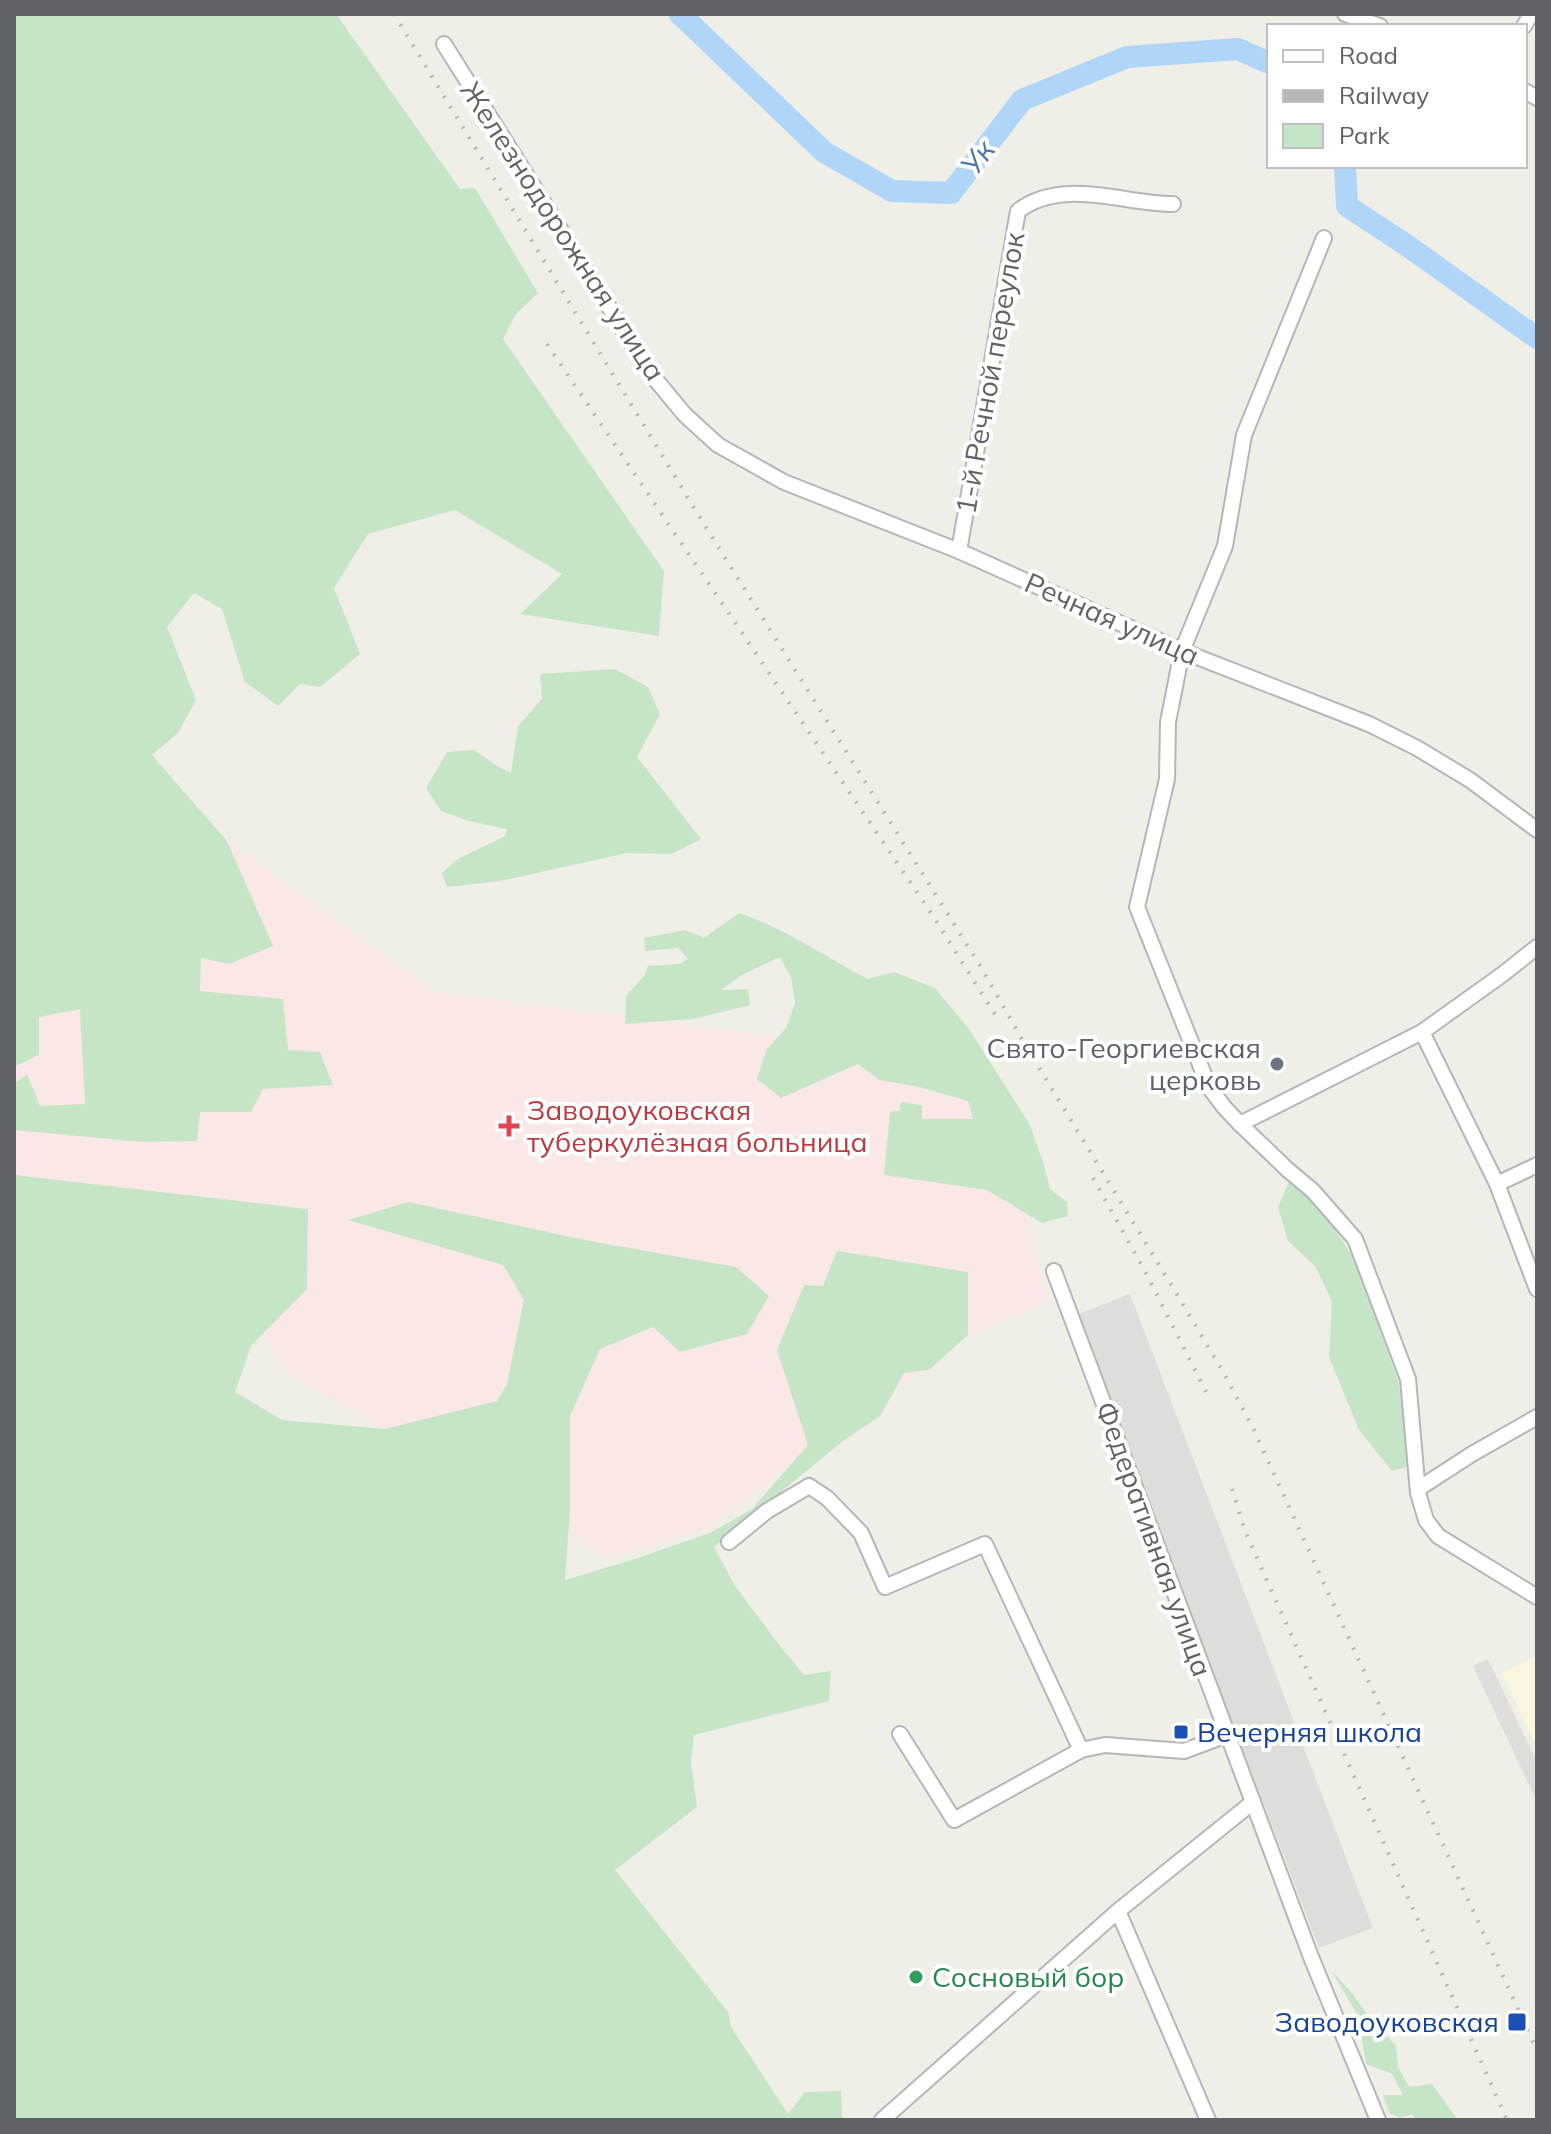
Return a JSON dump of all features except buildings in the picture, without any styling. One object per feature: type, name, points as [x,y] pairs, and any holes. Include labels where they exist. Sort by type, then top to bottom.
[{"type":"street","points":[[1345,14],[1374,24]]},
{"type":"street","name":"Железнодорожная улица","points":[[444,44],[651,374],[685,415]]},
{"type":"street","name":"1-й Речной переулок","points":[[959,551],[1018,211],[1046,196],[1101,195],[1173,204]]},
{"type":"street","points":[[1324,238],[1244,435],[1225,546],[1182,651],[1168,722],[1167,779],[1137,907],[1209,1087],[1240,1124],[1313,1191],[1355,1239],[1408,1379],[1418,1489],[1426,1520],[1438,1536],[1537,1597]]},
{"type":"street","name":"Речная улица","points":[[685,415],[718,445],[784,482],[959,551],[1182,651],[1381,730],[1470,780],[1537,830]]},
{"type":"street","points":[[1240,1124],[1422,1032],[1537,947]]},
{"type":"street","points":[[1422,1032],[1497,1184],[1537,1289]]},
{"type":"street","points":[[1497,1184],[1537,1165]]},
{"type":"street","name":"Федеративная улица","points":[[1054,1271],[1311,1957],[1378,2120]]},
{"type":"street","points":[[1418,1489],[1537,1417]]},
{"type":"street","points":[[729,1542],[767,1511],[809,1486],[827,1498],[861,1533],[885,1587],[985,1544],[1081,1750]]},
{"type":"street","points":[[900,1734],[954,1820],[1081,1750],[1105,1745],[1184,1751],[1227,1735]]},
{"type":"street","points":[[882,2120],[1118,1911],[1253,1802]]},
{"type":"street","points":[[1118,1911],[1208,2120]]},
{"type":"shaded area","name":"Заводоуковская туберкулёзная больница","points":[[14,686],[435,992],[989,1064],[1049,1301],[974,1333],[790,1465],[709,1528],[610,1558],[289,1374],[177,1206],[14,1187]]},
{"type":"shaded area","points":[[1130,1294],[1373,1928],[1319,1948],[1076,1315]]},
{"type":"shaded area","points":[[1537,1656],[1537,1748],[1502,1673]]},
{"type":"shaded area","points":[[1488,1659],[1537,1762],[1537,1802],[1473,1666]]},
{"type":"green space","points":[[14,14],[336,14],[460,189],[475,188],[538,293],[516,314],[503,339],[664,571],[659,636],[520,614],[562,574],[455,510],[368,534],[334,588],[360,654],[320,687],[300,684],[278,706],[245,682],[222,609],[194,593],[167,627],[196,700],[178,733],[152,755],[227,841],[273,946],[229,964],[201,958],[200,991],[283,999],[288,1050],[320,1052],[333,1085],[263,1089],[251,1112],[200,1112],[197,1141],[142,1142],[14,1130],[14,1084],[27,1074],[40,1106],[85,1104],[80,1009],[39,1017],[39,1055],[14,1067]]},
{"type":"green space","points":[[615,669],[648,687],[660,714],[637,757],[701,839],[671,854],[627,853],[500,881],[447,887],[442,873],[458,859],[505,836],[507,829],[441,811],[426,788],[447,752],[474,750],[511,773],[518,726],[542,699],[540,674]]},
{"type":"green space","points":[[739,913],[789,935],[868,979],[894,972],[935,988],[969,1029],[1030,1125],[1050,1189],[1067,1202],[1068,1216],[1042,1223],[987,1190],[884,1175],[890,1112],[899,1111],[901,1102],[922,1105],[922,1119],[973,1119],[968,1101],[879,1080],[858,1064],[781,1098],[757,1079],[767,1049],[786,1028],[795,1003],[791,977],[780,957],[742,975],[721,990],[748,989],[750,1005],[693,1019],[625,1024],[626,996],[644,976],[648,966],[680,964],[688,959],[678,948],[645,951],[644,938],[685,930],[704,938]]},
{"type":"green space","points":[[14,1175],[308,1209],[307,1289],[251,1346],[235,1392],[282,1420],[385,1429],[497,1401],[507,1384],[524,1300],[503,1265],[348,1220],[408,1202],[590,1241],[736,1267],[769,1296],[747,1334],[680,1352],[653,1327],[600,1349],[570,1416],[570,1511],[565,1580],[710,1533],[752,1509],[808,1445],[777,1350],[804,1285],[823,1286],[837,1251],[968,1272],[968,1335],[929,1370],[904,1373],[880,1416],[843,1441],[714,1547],[735,1586],[804,1675],[831,1671],[829,1701],[694,1735],[691,1763],[697,1807],[615,1870],[728,2012],[731,2027],[788,2114],[805,2092],[841,2091],[842,2120],[14,2120]]},
{"type":"green space","points":[[1290,1179],[1326,1215],[1354,1259],[1398,1380],[1410,1466],[1392,1471],[1359,1430],[1329,1357],[1332,1301],[1315,1266],[1288,1241],[1278,1207]]},
{"type":"green space","points":[[1331,1970],[1396,2046],[1398,2067],[1409,2087],[1432,2084],[1458,2120],[1416,2120],[1412,2114],[1401,2118],[1389,2113],[1383,2095],[1403,2095],[1392,2074],[1366,2064],[1363,2024]]},
{"type":"waterway","name":"Ук","points":[[680,14],[824,152],[892,191],[951,193],[1022,100],[1127,57],[1238,49],[1267,62]]},
{"type":"waterway","name":"Ук","points":[[1345,168],[1347,206],[1537,338]]},
{"type":"railway","points":[[394,14],[702,521],[979,964],[1225,1375],[1254,1430],[1537,2051]]},
{"type":"railway","points":[[547,344],[933,916],[996,1016]]},
{"type":"railway","points":[[1093,1178],[1146,1273],[1208,1396]]},
{"type":"railway","points":[[1232,1489],[1245,1531],[1507,2120]]},
{"type":"place","name":"Свято-Георгиевская церковь","points":[[1277,1064]]},
{"type":"place","name":"Заводоуковская туберкулёзная больница","points":[[509,1126]]},
{"type":"place","name":"Вечерняя школа","points":[[1181,1732]]},
{"type":"place","name":"Сосновый бор","points":[[916,1977]]},
{"type":"place","name":"Заводоуковская","points":[[1517,2022]]}]
